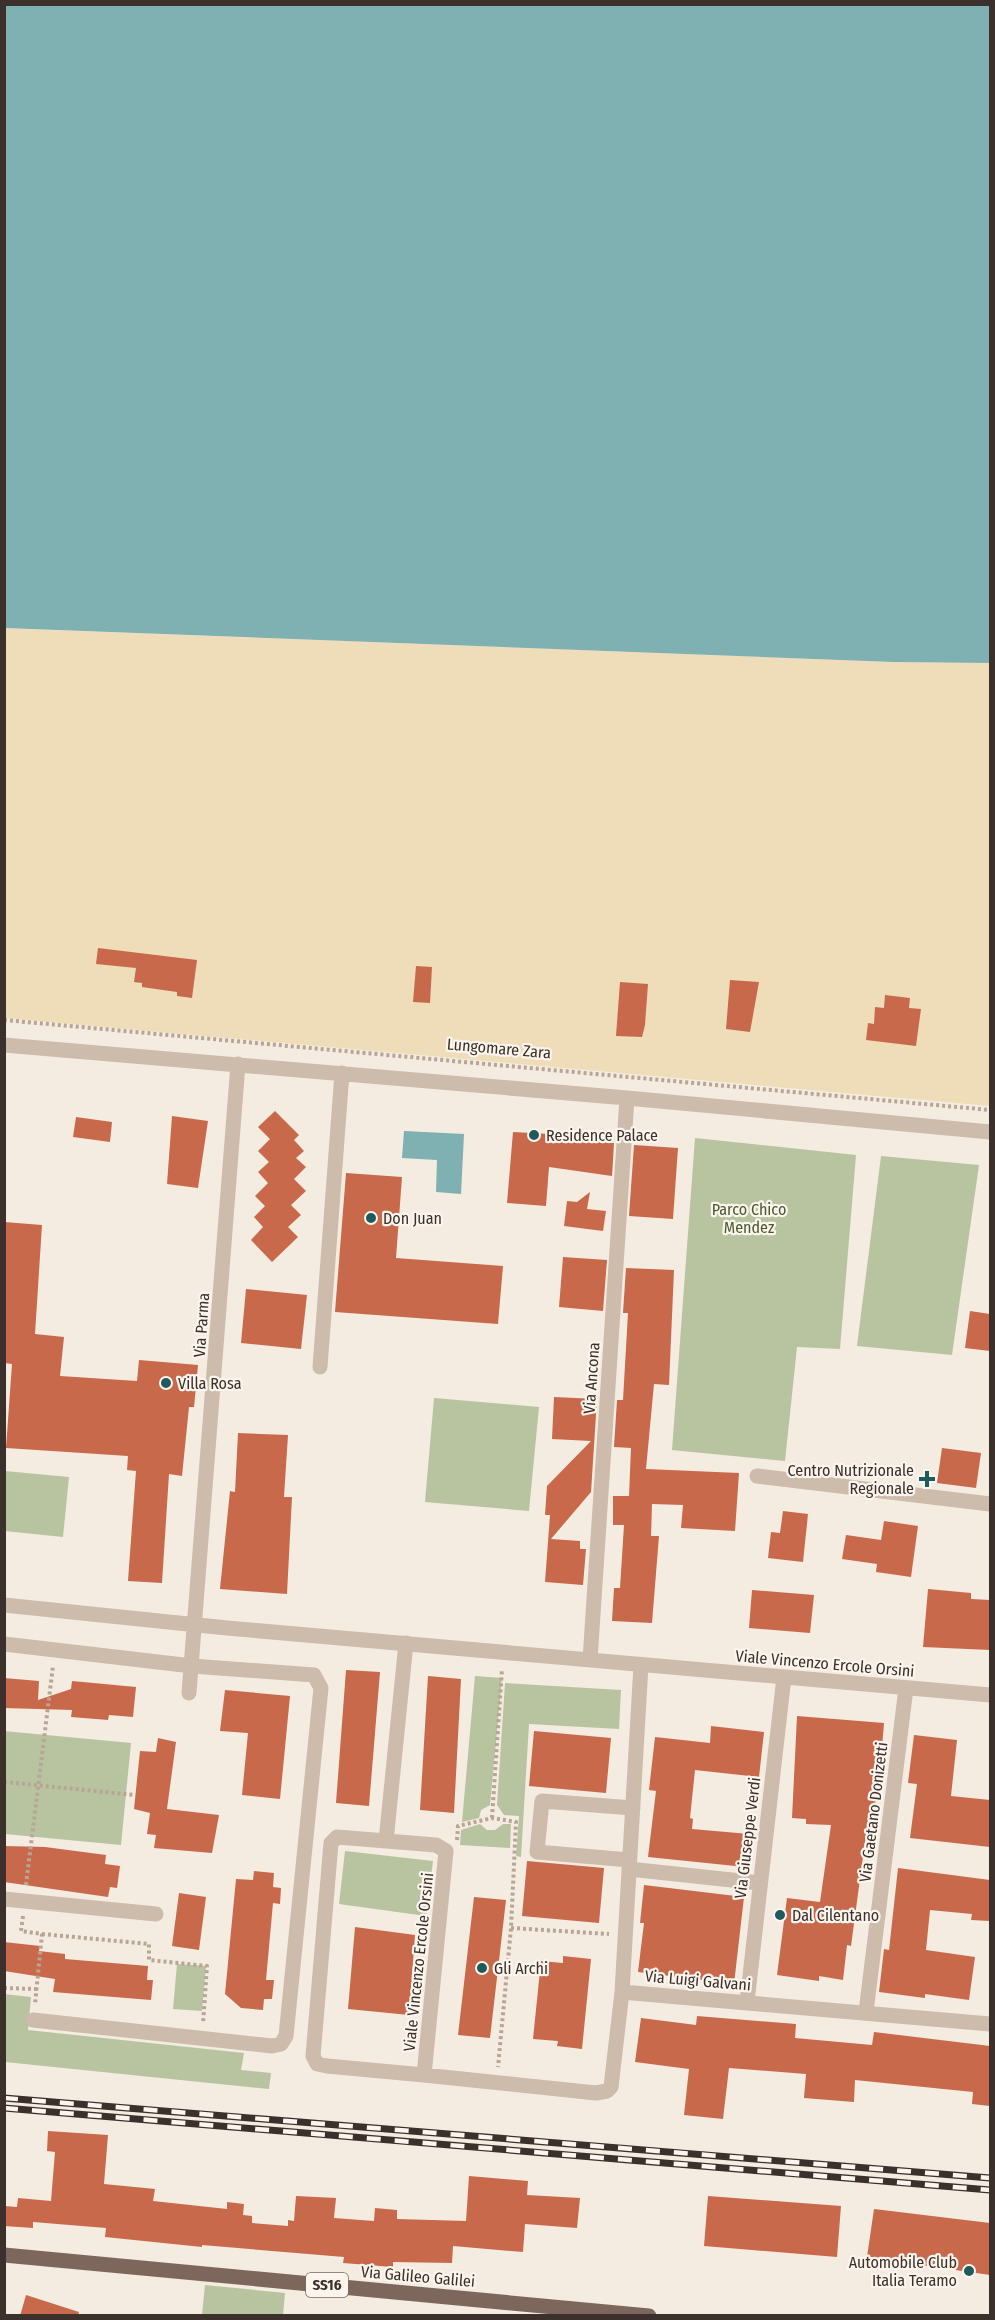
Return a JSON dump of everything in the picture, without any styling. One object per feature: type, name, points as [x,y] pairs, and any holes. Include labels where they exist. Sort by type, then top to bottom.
[{"type":"main road","name":"Via Galileo Galilei","points":[[4,2254],[649,2316]]},
{"type":"street","points":[[4,1045],[627,1098],[990,1132]]},
{"type":"street","name":"Via Parma","points":[[189,1693],[238,1064]]},
{"type":"street","points":[[320,1367],[342,1073]]},
{"type":"street","name":"Via Ancona","points":[[590,1660],[627,1098]]},
{"type":"street","points":[[757,1476],[990,1504]]},
{"type":"street","name":"Viale Vincenzo Ercole Orsini","points":[[4,1605],[196,1625],[990,1695]]},
{"type":"street","points":[[386,1841],[406,1643]]},
{"type":"street","points":[[4,1644],[192,1666],[314,1676],[319,1680],[321,1689],[286,2036],[280,2044],[272,2046],[33,2020]]},
{"type":"street","name":"Via Luigi Galvani","points":[[641,1665],[622,1992],[990,2024]]},
{"type":"street","name":"Via Giuseppe Verdi","points":[[747,2002],[784,1677]]},
{"type":"street","name":"Via Gaetano Donizetti","points":[[866,2012],[906,1688]]},
{"type":"street","points":[[633,1808],[542,1800],[537,1852],[760,1883]]},
{"type":"street","name":"Viale Vincenzo Ercole Orsini","points":[[338,1837],[436,1845],[446,1851],[424,2075],[317,2064],[313,2056],[331,1843],[338,1837]]},
{"type":"street","points":[[4,1899],[156,1914]]},
{"type":"street","points":[[424,2075],[596,2093],[607,2091],[613,2078],[622,1992]]},
{"type":"path","name":"Lungomare Zara","points":[[4,1020],[990,1110]]},
{"type":"path","points":[[56,1651],[36,1785],[21,1931],[149,1944],[149,1960],[207,1966],[202,2038]]},
{"type":"path","points":[[492,1818],[503,1652]]},
{"type":"path","points":[[4,1782],[135,1795]]},
{"type":"path","points":[[446,1851],[456,1844],[458,1826],[492,1818],[516,1822],[511,1928],[497,2083]]},
{"type":"path","points":[[511,1928],[625,1934]]},
{"type":"path","points":[[33,2020],[42,1934]]},
{"type":"path","points":[[4,1988],[37,1989]]},
{"type":"green space","name":"Parco Chico Mendez","points":[[695,1138],[856,1155],[840,1349],[797,1347],[785,1461],[672,1450]]},
{"type":"green space","points":[[881,1156],[979,1165],[952,1355],[857,1346]]},
{"type":"green space","points":[[434,1398],[539,1407],[529,1511],[425,1502]]},
{"type":"green space","points":[[5,1471],[69,1477],[63,1537],[5,1531]]},
{"type":"green space","points":[[475,1676],[502,1678],[490,1805],[481,1810],[479,1818],[462,1822]]},
{"type":"green space","points":[[505,1683],[621,1690],[619,1729],[529,1724],[521,1857],[516,1856],[519,1816],[504,1815],[497,1805]]},
{"type":"green space","points":[[4,1731],[131,1743],[121,1845],[5,1834]]},
{"type":"green space","points":[[480,1824],[487,1830],[495,1830],[503,1824],[511,1824],[510,1848],[460,1845],[461,1830]]},
{"type":"green space","points":[[345,1851],[433,1861],[426,1916],[339,1904]]},
{"type":"green space","points":[[177,1964],[206,1966],[202,2011],[173,2009]]},
{"type":"green space","points":[[4,1994],[31,1997],[28,2030],[244,2053],[241,2070],[271,2073],[269,2089],[5,2062]]},
{"type":"green space","points":[[205,2285],[285,2293],[283,2315],[202,2315]]},
{"type":"sand","points":[[4,628],[893,662],[990,663],[990,1106],[5,1018]]},
{"type":"water","points":[[4,5],[990,5],[990,663],[893,662],[5,628]]},
{"type":"water","points":[[404,1131],[464,1134],[461,1194],[436,1192],[437,1160],[402,1158]]},
{"type":"building","points":[[98,948],[197,960],[192,998],[177,996],[177,992],[142,987],[142,983],[134,982],[136,968],[96,964]]},
{"type":"building","points":[[416,966],[432,967],[430,1003],[413,1002]]},
{"type":"building","points":[[730,980],[759,982],[750,1032],[726,1029]]},
{"type":"building","points":[[620,982],[648,984],[642,1037],[616,1036]]},
{"type":"building","points":[[885,995],[910,998],[909,1008],[921,1009],[916,1046],[866,1040],[868,1023],[874,1024],[875,1007],[884,1008]]},
{"type":"building","points":[[275,1111],[299,1135],[294,1140],[304,1151],[296,1158],[306,1167],[294,1179],[306,1191],[291,1205],[301,1215],[288,1227],[298,1237],[272,1262],[251,1240],[263,1227],[254,1217],[265,1206],[255,1196],[268,1183],[258,1172],[269,1162],[258,1151],[270,1139],[258,1127]]},
{"type":"building","points":[[172,1116],[208,1121],[198,1188],[167,1184]]},
{"type":"building","points":[[76,1117],[112,1122],[110,1142],[73,1137]]},
{"type":"building","points":[[513,1132],[607,1137],[606,1143],[614,1143],[612,1176],[549,1167],[546,1206],[507,1203]]},
{"type":"building","points":[[634,1145],[678,1148],[673,1219],[629,1216]]},
{"type":"building","name":"Don Juan","points":[[346,1173],[402,1177],[396,1258],[503,1266],[498,1324],[335,1312]]},
{"type":"building","points":[[590,1192],[587,1209],[606,1211],[603,1231],[564,1226],[567,1201],[577,1202]]},
{"type":"building","points":[[4,1222],[42,1225],[35,1334],[64,1337],[60,1376],[137,1381],[139,1360],[198,1365],[194,1407],[189,1407],[182,1476],[169,1474],[162,1583],[128,1581],[136,1471],[127,1470],[128,1456],[6,1448],[12,1364],[4,1363]]},
{"type":"building","points":[[563,1257],[607,1260],[603,1311],[559,1307]]},
{"type":"building","points":[[626,1268],[674,1270],[669,1385],[654,1384],[646,1469],[739,1473],[735,1531],[681,1528],[683,1505],[652,1504],[651,1536],[659,1536],[652,1623],[612,1621],[614,1588],[620,1588],[624,1525],[613,1525],[613,1496],[629,1496],[631,1448],[614,1447],[617,1400],[623,1400],[628,1313],[623,1313]]},
{"type":"building","points":[[246,1289],[307,1295],[301,1349],[241,1343]]},
{"type":"building","points":[[970,1311],[990,1314],[990,1351],[965,1348]]},
{"type":"building","points":[[554,1397],[597,1399],[591,1492],[551,1539],[580,1541],[580,1549],[586,1549],[583,1585],[545,1582],[550,1515],[545,1515],[547,1486],[591,1441],[552,1439]]},
{"type":"building","points":[[238,1433],[288,1435],[284,1497],[292,1497],[287,1594],[220,1589],[230,1491],[235,1492]]},
{"type":"building","points":[[942,1448],[981,1453],[976,1488],[937,1483]]},
{"type":"building","points":[[783,1511],[808,1514],[803,1562],[768,1558],[771,1532],[780,1533]]},
{"type":"building","points":[[884,1521],[918,1526],[911,1577],[876,1572],[877,1564],[842,1559],[846,1535],[881,1540]]},
{"type":"building","points":[[928,1589],[971,1593],[971,1599],[990,1600],[990,1650],[923,1647]]},
{"type":"building","points":[[752,1590],[814,1595],[810,1633],[749,1628]]},
{"type":"building","points":[[346,1670],[380,1672],[369,1806],[336,1803]]},
{"type":"building","points":[[428,1676],[461,1679],[454,1813],[420,1810]]},
{"type":"building","points":[[4,1678],[39,1681],[38,1700],[71,1689],[72,1681],[136,1687],[133,1717],[109,1715],[108,1720],[71,1717],[72,1710],[4,1708]]},
{"type":"building","points":[[225,1690],[290,1696],[280,1799],[242,1795],[248,1733],[220,1731]]},
{"type":"building","points":[[797,1716],[884,1723],[880,1772],[877,1772],[874,1828],[867,1827],[851,1946],[847,1945],[843,1980],[819,1976],[819,1981],[777,1975],[787,1898],[820,1902],[831,1825],[806,1824],[806,1819],[792,1818]]},
{"type":"building","points":[[711,1726],[764,1732],[759,1777],[695,1770],[690,1818],[693,1819],[692,1829],[749,1834],[745,1867],[648,1857],[656,1791],[649,1790],[655,1737],[710,1743]]},
{"type":"building","points":[[534,1731],[611,1738],[606,1793],[529,1786]]},
{"type":"building","points":[[914,1735],[957,1740],[951,1796],[990,1800],[990,1847],[910,1838],[917,1784],[908,1783]]},
{"type":"building","points":[[158,1738],[176,1742],[167,1809],[219,1815],[212,1853],[154,1848],[156,1835],[147,1834],[150,1813],[134,1809],[140,1751],[156,1752]]},
{"type":"building","points":[[4,1846],[45,1847],[106,1855],[105,1864],[120,1866],[117,1888],[110,1887],[108,1897],[4,1882]]},
{"type":"building","points":[[527,1861],[604,1868],[599,1923],[522,1916]]},
{"type":"building","points":[[898,1868],[990,1880],[990,1921],[971,1920],[972,1914],[930,1910],[926,1950],[975,1957],[969,2000],[925,1994],[925,1998],[879,1992],[884,1949],[889,1950]]},
{"type":"building","points":[[254,1871],[274,1873],[273,1887],[281,1888],[280,1904],[273,1903],[266,1980],[274,1980],[272,1999],[264,1999],[263,2010],[241,2008],[225,1994],[236,1879],[253,1880]]},
{"type":"building","points":[[644,1885],[744,1897],[734,1984],[638,1972],[644,1923],[640,1923]]},
{"type":"building","points":[[179,1893],[206,1897],[199,1950],[172,1946]]},
{"type":"building","name":"Gli Archi","points":[[474,1897],[506,1900],[490,2038],[458,2035]]},
{"type":"building","points":[[355,1927],[415,1935],[409,2015],[348,2009]]},
{"type":"building","points":[[4,1942],[40,1946],[39,1951],[65,1954],[65,1959],[148,1966],[147,1980],[153,1980],[151,2000],[53,1992],[55,1979],[4,1971]]},
{"type":"building","points":[[563,1956],[591,1959],[582,2049],[557,2046],[558,2041],[533,2039],[541,1961],[563,1963]]},
{"type":"building","points":[[697,2016],[796,2024],[795,2038],[872,2045],[874,2032],[990,2046],[990,2106],[972,2104],[973,2092],[855,2080],[854,2102],[804,2098],[806,2074],[729,2068],[723,2119],[684,2115],[689,2069],[635,2062],[641,2018],[696,2025]]},
{"type":"building","points":[[48,2131],[108,2135],[104,2184],[155,2189],[153,2201],[227,2209],[227,2202],[244,2204],[243,2215],[252,2216],[252,2223],[288,2226],[288,2220],[294,2221],[296,2196],[336,2198],[334,2218],[374,2221],[375,2208],[397,2210],[397,2219],[466,2221],[469,2176],[528,2181],[527,2195],[580,2198],[577,2228],[525,2224],[523,2252],[453,2246],[452,2263],[393,2262],[393,2267],[343,2263],[344,2257],[202,2245],[202,2247],[105,2237],[106,2228],[33,2222],[33,2228],[4,2226],[4,2206],[17,2207],[18,2198],[51,2201],[55,2152],[47,2151]]},
{"type":"building","points":[[708,2196],[841,2206],[837,2257],[704,2246]]},
{"type":"building","points":[[874,2209],[990,2223],[990,2275],[867,2257]]},
{"type":"building","points":[[26,2295],[79,2312],[78,2316],[20,2316]]},
{"type":"railway","points":[[4,2098],[990,2178]]},
{"type":"railway","points":[[4,2108],[990,2190]]},
{"type":"place","name":"Residence Palace","points":[[534,1135]]},
{"type":"place","name":"Don Juan","points":[[371,1218]]},
{"type":"place","name":"Villa Rosa","points":[[166,1383]]},
{"type":"place","name":"Centro Nutrizionale Regionale","points":[[927,1479]]},
{"type":"place","name":"Dal Cilentano","points":[[780,1915]]},
{"type":"place","name":"Gli Archi","points":[[482,1968]]},
{"type":"place","name":"Automobile Club Italia Teramo","points":[[969,2271]]}]
